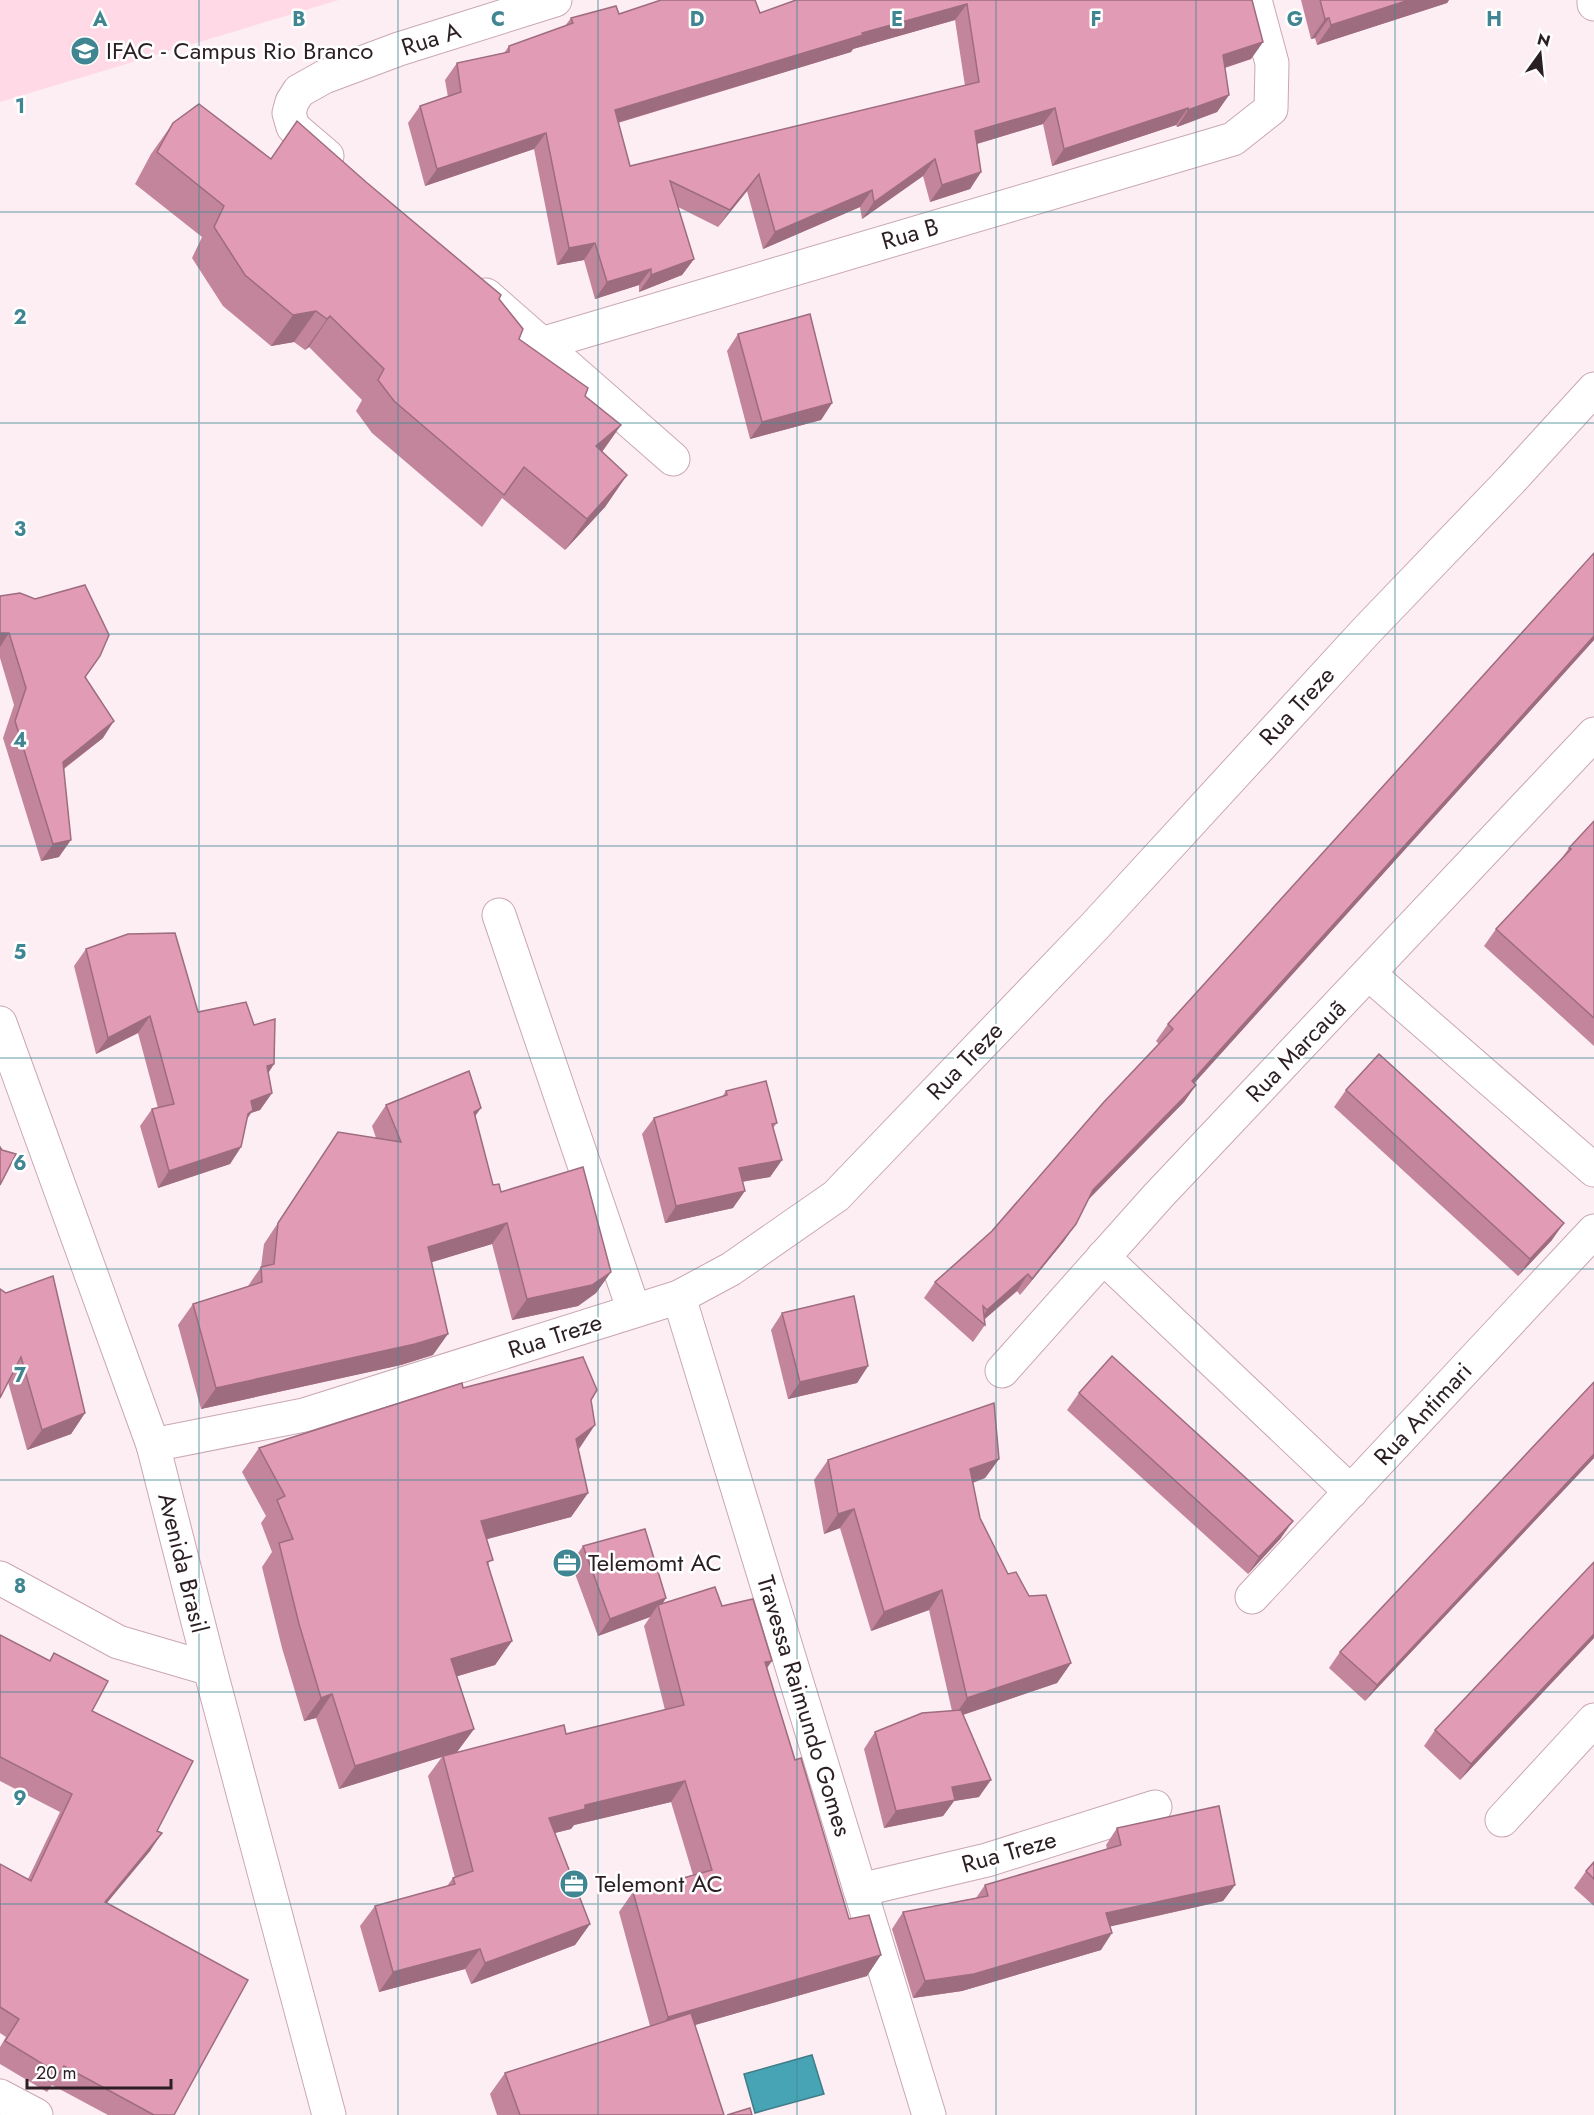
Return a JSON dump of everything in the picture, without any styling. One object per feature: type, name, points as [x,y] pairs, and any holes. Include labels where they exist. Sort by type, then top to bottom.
[{"type":"street","name":"Rua A","points":[[346,173],[293,127],[290,113],[292,102],[300,91],[324,77],[399,49],[555,0]]},
{"type":"street","name":"Rua B","points":[[541,344],[1233,139],[1271,109],[1272,63],[1255,0]]},
{"type":"street","points":[[461,274],[673,459]]},
{"type":"street","name":"Rua Treze","points":[[153,1445],[304,1415],[679,1297],[731,1269],[836,1196],[1094,927],[1367,630],[1511,480],[1594,389]]},
{"type":"street","name":"Rua Marcauã","points":[[1002,1371],[1158,1196],[1594,734]]},
{"type":"street","points":[[499,915],[634,1311]]},
{"type":"street","points":[[1369,974],[1594,1170]]},
{"type":"street","name":"Avenida Brasil","points":[[2,1037],[153,1445],[329,2115]]},
{"type":"street","name":"Rua Antimari","points":[[1252,1597],[1594,1231]]},
{"type":"street","points":[[1103,1257],[1351,1492]]},
{"type":"street","name":"Travessa Raimundo Gomes","points":[[679,1297],[929,2115]]},
{"type":"street","points":[[0,1578],[118,1642],[210,1669]]},
{"type":"street","points":[[1502,1820],[1594,1720]]},
{"type":"street","name":"Rua Treze","points":[[860,1890],[987,1860],[1155,1807]]},
{"type":"street","points":[[0,2096],[36,2115]]},
{"type":"shaded area","name":"IFAC - Campus Rio Branco","points":[[0,0],[339,0],[0,102]]},
{"type":"water","points":[[812,2055],[824,2094],[755,2113],[744,2074]]},
{"type":"building","points":[[661,0],[755,0],[760,13],[796,0],[1252,0],[1263,42],[1223,55],[1229,95],[1064,149],[1055,108],[975,131],[981,172],[942,185],[935,159],[874,202],[872,190],[775,232],[759,174],[730,210],[670,181],[694,259],[651,275],[651,269],[607,282],[595,243],[569,248],[546,133],[437,169],[420,106],[461,92],[457,63],[509,52],[509,46],[573,23],[571,18],[616,6],[619,14]],"holes":[[[967,4],[979,82],[630,166],[615,110],[863,35],[862,33]]]},
{"type":"building","points":[[1320,0],[1409,0],[1331,25],[1329,18],[1325,19]]},
{"type":"building","points":[[199,104],[271,159],[297,121],[501,295],[499,299],[523,329],[519,339],[588,388],[585,396],[621,425],[596,446],[627,475],[587,519],[524,467],[504,495],[394,401],[378,380],[384,369],[330,316],[327,319],[316,311],[293,315],[245,275],[214,227],[224,206],[157,152],[173,123]]},
{"type":"building","points":[[810,314],[832,403],[762,422],[738,334]]},
{"type":"building","points":[[1594,553],[1594,636],[1192,1081],[1196,1085],[1093,1190],[1076,1224],[1032,1279],[1028,1274],[987,1310],[983,1306],[985,1325],[935,1282],[992,1231],[1103,1103],[1173,1029],[1168,1024]]},
{"type":"building","points":[[85,585],[109,635],[100,656],[85,677],[114,721],[63,762],[71,840],[53,844],[15,721],[26,688],[9,633],[0,633],[0,596],[20,593],[35,599]]},
{"type":"building","points":[[1594,821],[1594,1018],[1496,929]]},
{"type":"building","points":[[175,933],[198,1012],[246,1002],[254,1025],[275,1019],[274,1064],[267,1066],[272,1093],[251,1101],[253,1110],[248,1114],[241,1147],[169,1171],[152,1109],[174,1104],[150,1016],[108,1038],[86,949],[128,934]]},
{"type":"building","points":[[1379,1054],[1564,1223],[1530,1259],[1346,1090]]},
{"type":"building","points":[[469,1071],[481,1108],[474,1112],[493,1185],[499,1184],[501,1192],[583,1167],[611,1272],[592,1285],[527,1299],[507,1223],[428,1247],[448,1334],[415,1344],[216,1388],[193,1304],[262,1282],[261,1267],[274,1264],[278,1223],[338,1132],[401,1142],[386,1105]]},
{"type":"building","points":[[766,1081],[777,1123],[772,1124],[782,1160],[739,1168],[745,1191],[676,1206],[654,1118],[727,1095],[726,1091]]},
{"type":"building","points":[[0,1147],[2,1150],[16,1154],[0,1185]]},
{"type":"building","points":[[53,1276],[85,1413],[42,1430],[21,1357],[0,1398],[0,1289],[6,1293]]},
{"type":"building","points":[[854,1296],[868,1366],[800,1382],[782,1313]]},
{"type":"building","points":[[1112,1356],[1293,1521],[1259,1557],[1079,1393]]},
{"type":"building","points":[[583,1357],[597,1390],[591,1400],[595,1425],[576,1439],[588,1493],[481,1521],[493,1560],[487,1562],[512,1641],[451,1659],[474,1729],[355,1766],[332,1694],[321,1698],[299,1624],[279,1543],[293,1539],[277,1500],[285,1496],[259,1448],[462,1383],[463,1388]]},
{"type":"building","points":[[1594,1382],[1594,1454],[1377,1685],[1340,1652]]},
{"type":"building","points":[[994,1403],[999,1459],[970,1469],[980,1518],[1008,1574],[1016,1572],[1029,1596],[1046,1595],[1071,1663],[967,1698],[942,1590],[884,1612],[854,1509],[838,1514],[828,1460]]},
{"type":"building","points":[[645,1529],[666,1598],[610,1619],[583,1546]]},
{"type":"building","points":[[1594,1562],[1594,1634],[1471,1764],[1435,1730]]},
{"type":"building","points":[[715,1587],[722,1606],[753,1599],[772,1661],[765,1662],[795,1760],[801,1758],[849,1919],[869,1915],[881,1955],[668,2017],[633,1892],[712,1870],[685,1781],[585,1805],[585,1809],[549,1818],[590,1924],[485,1963],[480,1949],[393,1972],[375,1906],[455,1884],[453,1878],[473,1871],[443,1756],[564,1725],[566,1734],[684,1705],[658,1605]]},
{"type":"building","points":[[0,1635],[50,1661],[54,1653],[108,1681],[92,1711],[193,1761],[157,1831],[162,1833],[105,1902],[248,1980],[174,2115],[154,2115],[64,2066],[59,2074],[5,2041],[19,2019],[0,2007],[0,1864],[31,1881],[72,1794],[0,1757]]},
{"type":"building","points":[[961,1710],[991,1780],[952,1787],[955,1800],[896,1811],[875,1732],[922,1713]]},
{"type":"building","points":[[1219,1806],[1235,1885],[1106,1913],[1112,1933],[974,1974],[925,1981],[903,1912],[988,1896],[985,1885],[1121,1845],[1117,1828]]},
{"type":"building","points":[[1594,1862],[1594,1879],[1586,1871]]},
{"type":"building","points":[[691,2013],[724,2115],[520,2115],[505,2073]]},
{"type":"building","points":[[750,2108],[752,2115],[727,2115]]},
{"type":"place","name":"IFAC - Campus Rio Branco","points":[[85,51]]},
{"type":"place","name":"Telemomt AC","points":[[567,1563]]},
{"type":"place","name":"Telemont AC","points":[[574,1884]]}]
